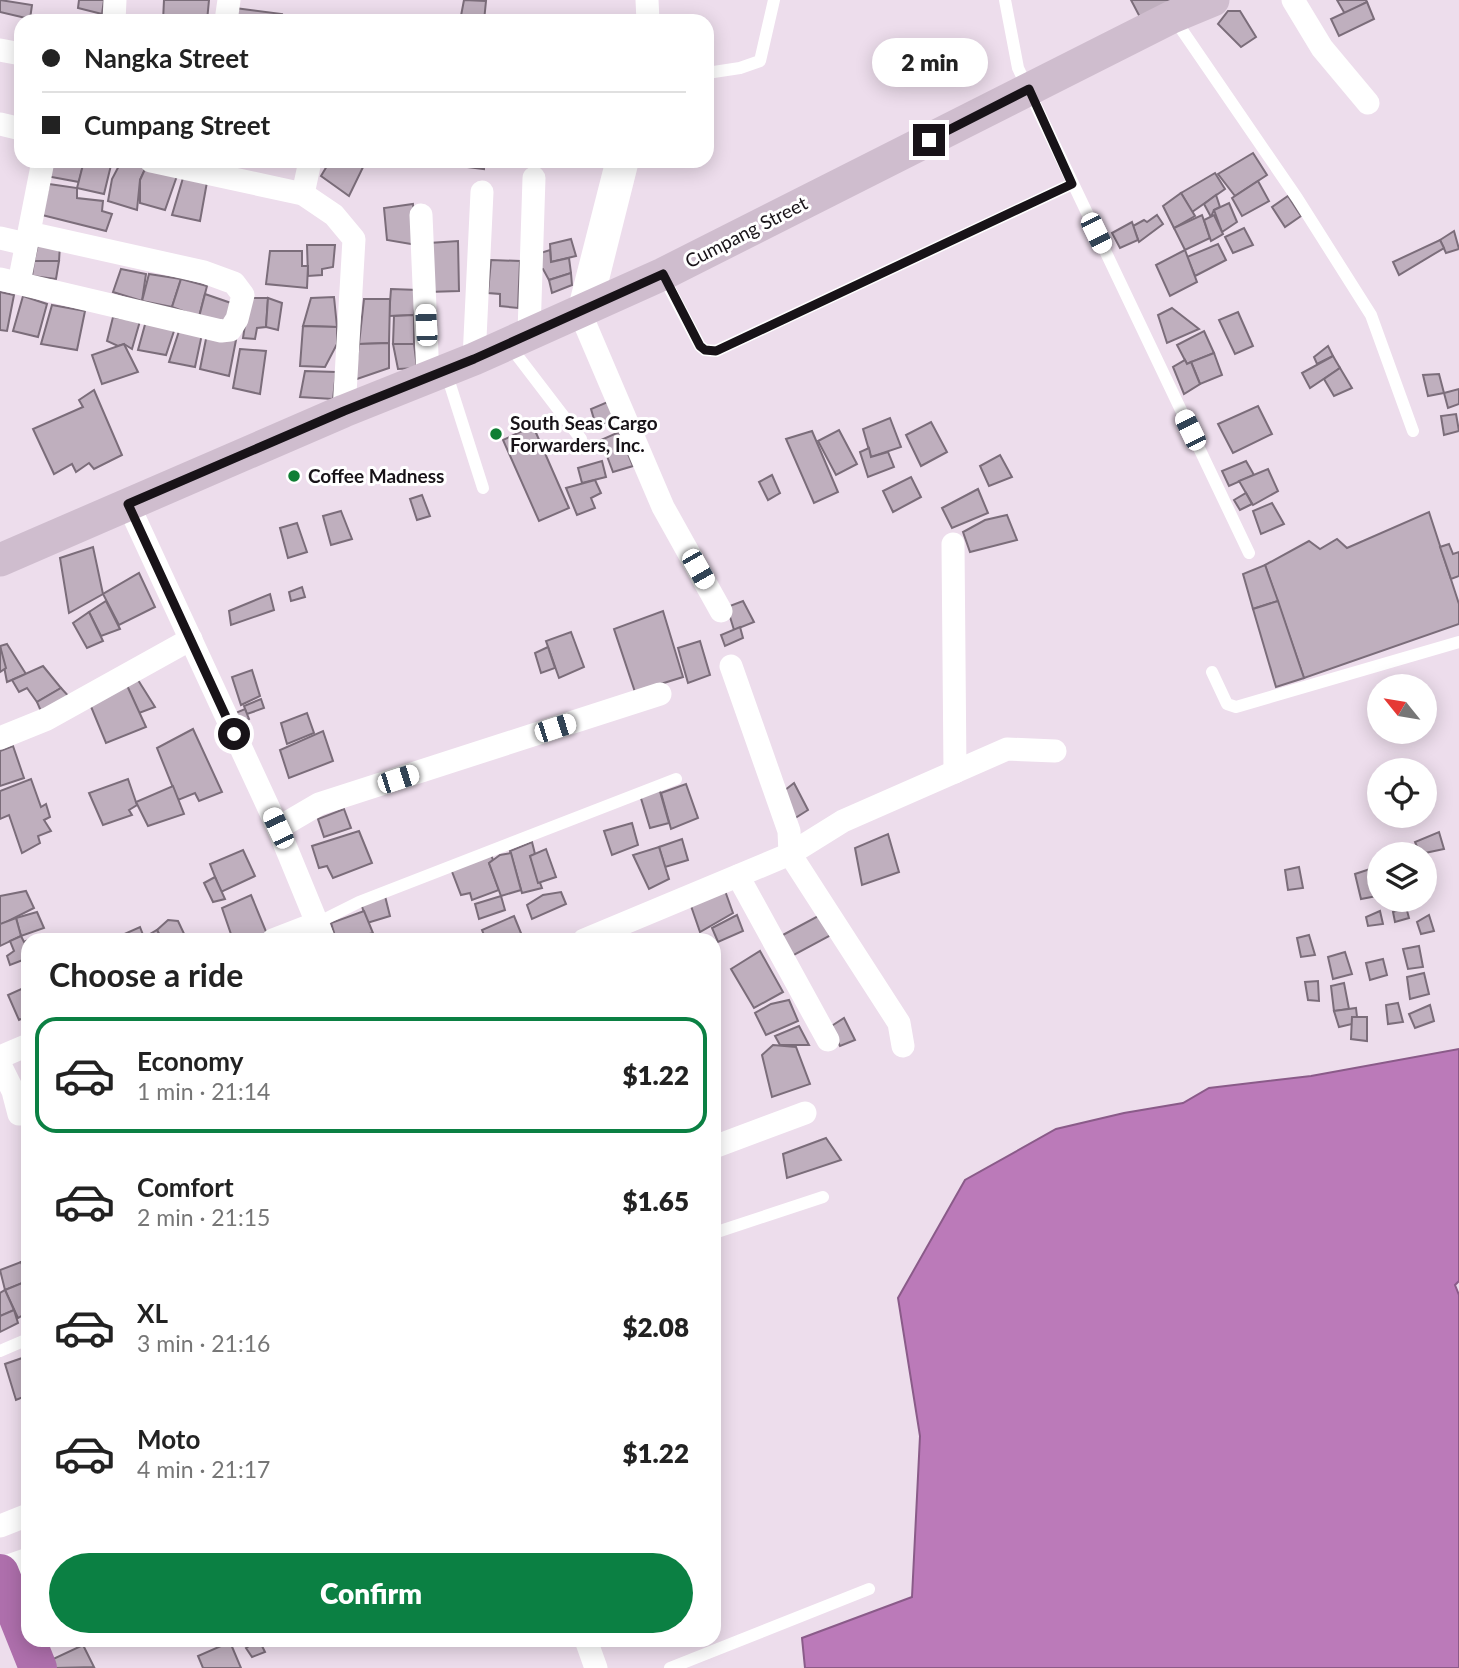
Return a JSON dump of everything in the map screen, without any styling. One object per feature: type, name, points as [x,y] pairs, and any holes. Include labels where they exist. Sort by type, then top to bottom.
[{"type":"highway","points":[[0,1571],[21,1625]]},
{"type":"highway","points":[[30,1647],[38,1668]]},
{"type":"street","name":"Cumpang Street","points":[[0,560],[344,411],[449,369],[663,274],[1172,17],[1213,0]]},
{"type":"street","points":[[1293,0],[1322,48],[1368,103]]},
{"type":"street","points":[[0,238],[28,239],[204,272],[234,283],[243,295],[237,319],[230,330],[221,331],[9,281],[28,239],[42,168]]},
{"type":"street","points":[[207,168],[303,194],[334,215],[354,239],[344,411]]},
{"type":"street","points":[[303,194],[309,168]]},
{"type":"street","points":[[616,168],[588,306],[663,507],[721,611]]},
{"type":"street","points":[[518,338],[534,178]]},
{"type":"street","points":[[449,369],[482,192]]},
{"type":"street","points":[[421,215],[449,369]]},
{"type":"street","points":[[128,504],[278,828],[321,932]]},
{"type":"street","points":[[953,544],[956,772]]},
{"type":"street","points":[[0,738],[47,719],[191,639]]},
{"type":"street","points":[[731,666],[789,831],[790,854],[899,1023],[902,1046]]},
{"type":"street","points":[[278,828],[319,804],[660,694]]},
{"type":"street","points":[[638,930],[738,876],[790,854],[843,821],[1007,750],[1055,751]]},
{"type":"street","points":[[738,876],[828,1040]]},
{"type":"street","points":[[0,1057],[21,1048]]},
{"type":"street","points":[[0,1065],[13,1091],[19,1114]]},
{"type":"street","points":[[721,1144],[805,1113]]},
{"type":"street","points":[[0,1526],[21,1518]]},
{"type":"street","points":[[0,1571],[21,1562]]},
{"type":"street","points":[[588,1647],[596,1668]]},
{"type":"lane","points":[[714,72],[740,68],[760,61],[774,0]]},
{"type":"lane","points":[[1005,0],[1018,68],[1249,553]]},
{"type":"lane","points":[[1172,17],[1297,198],[1371,315],[1413,431]]},
{"type":"lane","points":[[588,306],[631,168]]},
{"type":"lane","points":[[663,274],[700,346],[705,350],[716,351],[1072,184]]},
{"type":"lane","points":[[518,338],[514,355],[581,439]]},
{"type":"lane","points":[[449,369],[483,488]]},
{"type":"lane","points":[[1212,672],[1227,704],[1236,707],[1459,642]]},
{"type":"lane","points":[[321,932],[359,902],[676,779]]},
{"type":"lane","points":[[721,1231],[823,1197]]},
{"type":"lane","points":[[0,1351],[21,1342]]},
{"type":"lane","points":[[670,1668],[869,1590]]},
{"type":"shaded area","points":[[1459,1049],[1459,1281],[1455,1285],[1459,1295],[1459,1668],[805,1668],[802,1638],[912,1597],[920,1436],[898,1298],[965,1180],[1056,1129],[1183,1103],[1209,1088],[1311,1076]]},
{"type":"building","points":[[0,0],[32,5],[31,14],[14,15],[0,12]]},
{"type":"building","points":[[79,0],[104,0],[102,14],[78,8]]},
{"type":"building","points":[[164,0],[209,0],[208,14],[163,14]]},
{"type":"building","points":[[464,0],[486,1],[485,14],[461,14]]},
{"type":"building","points":[[1131,0],[1181,0],[1142,21]]},
{"type":"building","points":[[1337,0],[1366,0],[1367,2],[1345,14]]},
{"type":"building","points":[[1367,2],[1374,19],[1339,36],[1331,19]]},
{"type":"building","points":[[235,8],[282,14],[234,14]]},
{"type":"building","points":[[1228,11],[1240,11],[1256,37],[1241,47],[1218,24]]},
{"type":"building","points":[[1253,153],[1267,175],[1235,196],[1218,174]]},
{"type":"building","points":[[48,168],[82,168],[79,182],[46,176]]},
{"type":"building","points":[[82,168],[110,168],[104,194],[77,188]]},
{"type":"building","points":[[118,168],[146,168],[140,180],[137,210],[108,201],[112,179]]},
{"type":"building","points":[[146,168],[178,173],[165,210],[140,203],[140,180]]},
{"type":"building","points":[[326,168],[363,168],[349,196],[321,176]]},
{"type":"building","points":[[1215,173],[1225,189],[1192,212],[1181,193]]},
{"type":"building","points":[[183,178],[207,182],[200,221],[172,215]]},
{"type":"building","points":[[1258,181],[1269,201],[1242,216],[1232,198]]},
{"type":"building","points":[[49,184],[77,188],[77,198],[103,201],[102,211],[112,214],[106,231],[42,215]]},
{"type":"building","points":[[1181,193],[1195,216],[1174,228],[1163,206]]},
{"type":"building","points":[[1216,195],[1220,207],[1214,210],[1211,217],[1204,204]]},
{"type":"building","points":[[1288,196],[1301,216],[1285,227],[1272,207]]},
{"type":"building","points":[[1229,203],[1237,222],[1222,232],[1214,210]]},
{"type":"building","points":[[413,204],[417,245],[387,240],[384,208]]},
{"type":"building","points":[[1157,215],[1163,224],[1139,242],[1133,226],[1144,220],[1147,222]]},
{"type":"building","points":[[1202,215],[1210,238],[1185,250],[1174,228]]},
{"type":"building","points":[[1214,215],[1223,234],[1211,241],[1204,220]]},
{"type":"building","points":[[1132,222],[1138,240],[1120,248],[1112,233]]},
{"type":"building","points":[[1244,228],[1253,245],[1233,253],[1225,237]]},
{"type":"building","points":[[1454,231],[1459,249],[1446,253],[1440,240]]},
{"type":"building","points":[[571,239],[576,256],[551,262],[550,244]]},
{"type":"building","points":[[1440,240],[1444,248],[1399,275],[1393,262]]},
{"type":"building","points":[[458,241],[459,291],[428,292],[429,243]]},
{"type":"building","points":[[38,244],[60,245],[59,261],[34,261]]},
{"type":"building","points":[[1218,244],[1226,260],[1195,276],[1187,257]]},
{"type":"building","points":[[307,245],[335,245],[333,267],[322,269],[322,275],[308,276]]},
{"type":"building","points":[[550,250],[551,262],[569,258],[571,273],[549,280],[543,269],[535,270],[534,255]]},
{"type":"building","points":[[1185,250],[1197,282],[1170,296],[1156,265]]},
{"type":"building","points":[[270,251],[302,251],[302,266],[308,266],[307,288],[266,284]]},
{"type":"building","points":[[491,260],[520,261],[518,308],[500,306],[500,294],[488,293]]},
{"type":"building","points":[[34,261],[59,261],[56,279],[32,276]]},
{"type":"building","points":[[121,269],[146,274],[142,301],[113,292]]},
{"type":"building","points":[[571,273],[572,285],[552,293],[549,280]]},
{"type":"building","points":[[149,274],[181,279],[172,307],[142,301]]},
{"type":"building","points":[[181,279],[207,286],[199,317],[172,307]]},
{"type":"building","points":[[391,289],[418,290],[414,315],[389,316]]},
{"type":"building","points":[[0,292],[14,295],[7,331],[0,330]]},
{"type":"building","points":[[205,294],[231,303],[225,327],[199,317]]},
{"type":"building","points":[[23,296],[47,304],[38,337],[13,331]]},
{"type":"building","points":[[334,297],[337,327],[303,326],[311,298]]},
{"type":"building","points":[[249,298],[268,298],[266,327],[257,328],[255,339],[243,338]]},
{"type":"building","points":[[268,298],[282,303],[278,330],[266,327]]},
{"type":"building","points":[[364,299],[390,299],[389,343],[359,344]]},
{"type":"building","points":[[52,305],[85,311],[77,350],[41,344]]},
{"type":"building","points":[[1172,308],[1199,329],[1167,343],[1158,315]]},
{"type":"building","points":[[1238,312],[1253,346],[1235,354],[1219,320]]},
{"type":"building","points":[[414,315],[414,344],[393,344],[394,316]]},
{"type":"building","points":[[113,317],[140,321],[132,349],[124,344],[118,346],[107,341]]},
{"type":"building","points":[[146,321],[175,328],[166,355],[138,350]]},
{"type":"building","points":[[303,326],[337,327],[337,344],[325,367],[300,366]]},
{"type":"building","points":[[180,328],[202,334],[195,367],[169,362]]},
{"type":"building","points":[[1204,331],[1214,353],[1187,364],[1177,345]]},
{"type":"building","points":[[207,334],[236,340],[229,376],[200,369]]},
{"type":"building","points":[[389,343],[389,368],[354,380],[359,344]]},
{"type":"building","points":[[124,344],[138,372],[102,384],[92,355]]},
{"type":"building","points":[[393,344],[414,344],[417,368],[398,369]]},
{"type":"building","points":[[1328,346],[1333,356],[1317,364],[1314,357]]},
{"type":"building","points":[[240,349],[266,351],[260,394],[233,388]]},
{"type":"building","points":[[1214,353],[1222,375],[1200,384],[1191,362]]},
{"type":"building","points":[[1333,356],[1340,368],[1310,388],[1302,373]]},
{"type":"building","points":[[1185,360],[1187,364],[1191,362],[1200,384],[1184,394],[1173,367]]},
{"type":"building","points":[[1340,368],[1352,388],[1334,396],[1324,379]]},
{"type":"building","points":[[305,371],[336,372],[333,399],[300,397]]},
{"type":"building","points":[[1439,374],[1444,393],[1428,396],[1423,375]]},
{"type":"building","points":[[1459,389],[1459,404],[1448,408],[1444,393]]},
{"type":"building","points":[[94,390],[122,455],[94,469],[89,463],[76,472],[72,464],[54,474],[33,429],[83,407],[79,400]]},
{"type":"building","points":[[610,401],[618,419],[596,426],[591,409]]},
{"type":"building","points":[[1258,406],[1272,434],[1233,453],[1218,424]]},
{"type":"building","points":[[1456,414],[1459,431],[1444,435],[1441,416]]},
{"type":"building","points":[[890,418],[901,447],[871,457],[863,429]]},
{"type":"building","points":[[931,422],[947,452],[921,466],[906,435]]},
{"type":"building","points":[[533,426],[569,508],[539,521],[503,440]]},
{"type":"building","points":[[839,430],[857,464],[836,475],[818,441]]},
{"type":"building","points":[[812,431],[838,492],[814,503],[786,439]]},
{"type":"building","points":[[619,432],[633,466],[613,472],[601,440]]},
{"type":"building","points":[[869,448],[871,457],[888,452],[894,467],[868,477],[860,452]]},
{"type":"building","points":[[1000,455],[1012,477],[989,486],[980,466]]},
{"type":"building","points":[[602,461],[606,477],[582,483],[578,468]]},
{"type":"building","points":[[1246,461],[1254,475],[1229,486],[1222,471]]},
{"type":"building","points":[[1268,469],[1278,491],[1253,505],[1239,481]]},
{"type":"building","points":[[772,475],[780,493],[768,500],[759,482]]},
{"type":"building","points":[[911,477],[921,497],[893,512],[883,491]]},
{"type":"building","points":[[595,480],[601,493],[591,498],[595,508],[577,515],[566,488]]},
{"type":"building","points":[[978,489],[988,513],[952,528],[942,508]]},
{"type":"building","points":[[1246,493],[1252,504],[1240,510],[1234,500]]},
{"type":"building","points":[[422,495],[430,516],[417,520],[410,499]]},
{"type":"building","points":[[1272,503],[1284,524],[1261,534],[1253,511]]},
{"type":"building","points":[[341,511],[352,539],[331,545],[323,516]]},
{"type":"building","points":[[1429,512],[1459,604],[1459,624],[1304,678],[1265,565],[1309,541],[1320,549],[1337,539],[1347,548]]},
{"type":"building","points":[[1007,515],[1017,540],[970,552],[963,532],[985,520]]},
{"type":"building","points":[[297,523],[307,552],[288,558],[280,528]]},
{"type":"building","points":[[1449,544],[1453,554],[1459,552],[1459,576],[1451,579],[1440,547]]},
{"type":"building","points":[[93,547],[103,594],[69,613],[60,558]]},
{"type":"building","points":[[1265,565],[1278,601],[1253,609],[1243,574]]},
{"type":"building","points":[[139,573],[155,607],[119,625],[103,594]]},
{"type":"building","points":[[302,587],[305,597],[291,601],[289,592]]},
{"type":"building","points":[[270,594],[274,610],[231,625],[229,611]]},
{"type":"building","points":[[106,601],[120,629],[101,636],[89,612]]},
{"type":"building","points":[[743,601],[754,622],[734,630],[727,607]]},
{"type":"building","points":[[1278,601],[1304,678],[1276,687],[1253,609]]},
{"type":"building","points":[[663,611],[683,677],[635,692],[614,629]]},
{"type":"building","points":[[89,612],[103,641],[87,648],[73,623]]},
{"type":"building","points":[[740,627],[743,638],[725,646],[721,635]]},
{"type":"building","points":[[571,632],[584,667],[559,678],[546,641]]},
{"type":"building","points":[[700,641],[710,675],[688,683],[678,648]]},
{"type":"building","points":[[7,644],[26,674],[7,682],[0,646]]},
{"type":"building","points":[[0,646],[6,668],[0,672]]},
{"type":"building","points":[[548,647],[555,668],[541,673],[535,653]]},
{"type":"building","points":[[43,666],[61,688],[37,702],[27,688],[19,692],[12,680]]},
{"type":"building","points":[[252,670],[260,696],[241,705],[232,677]]},
{"type":"building","points":[[138,680],[155,707],[139,713],[126,684]]},
{"type":"building","points":[[125,681],[146,727],[106,743],[87,697]]},
{"type":"building","points":[[61,688],[72,700],[43,716],[37,702]]},
{"type":"building","points":[[261,699],[264,708],[247,714],[244,706]]},
{"type":"building","points":[[245,709],[249,719],[236,725],[233,714]]},
{"type":"building","points":[[307,713],[314,733],[287,744],[281,723]]},
{"type":"building","points":[[193,729],[222,792],[199,801],[195,793],[178,800],[157,748]]},
{"type":"building","points":[[323,731],[333,761],[289,778],[280,750]]},
{"type":"building","points":[[13,746],[24,778],[0,786],[0,751]]},
{"type":"building","points":[[31,779],[41,807],[46,804],[50,817],[44,820],[51,831],[38,836],[40,843],[22,853],[9,815],[0,819],[0,791]]},
{"type":"building","points":[[128,779],[137,805],[129,810],[132,815],[103,825],[89,793]]},
{"type":"building","points":[[794,783],[808,810],[792,820],[780,794]]},
{"type":"building","points":[[686,784],[698,818],[671,829],[661,793]]},
{"type":"building","points":[[173,786],[184,814],[148,826],[136,802]]},
{"type":"building","points":[[659,788],[669,823],[650,828],[640,795]]},
{"type":"building","points":[[344,809],[351,828],[324,837],[318,819]]},
{"type":"building","points":[[632,823],[638,845],[612,855],[604,831]]},
{"type":"building","points":[[359,831],[372,863],[333,878],[327,866],[319,868],[312,846]]},
{"type":"building","points":[[1439,832],[1444,849],[1437,850],[1437,842],[1415,842]]},
{"type":"building","points":[[888,834],[899,872],[862,885],[855,848]]},
{"type":"building","points":[[682,839],[688,860],[665,867],[659,847]]},
{"type":"building","points":[[532,842],[535,854],[530,856],[542,888],[522,893],[510,851]]},
{"type":"building","points":[[659,847],[669,879],[649,889],[633,855]]},
{"type":"building","points":[[546,849],[556,877],[538,883],[530,856]]},
{"type":"building","points":[[243,850],[255,876],[221,892],[210,864]]},
{"type":"building","points":[[490,852],[493,860],[489,863],[499,890],[472,900],[470,893],[461,895],[451,869]]},
{"type":"building","points":[[511,853],[521,890],[501,896],[489,863],[500,855]]},
{"type":"building","points":[[1299,867],[1303,888],[1288,890],[1285,870]]},
{"type":"building","points":[[1367,870],[1367,898],[1361,899],[1355,874]]},
{"type":"building","points":[[215,877],[225,899],[213,902],[204,883]]},
{"type":"building","points":[[724,888],[733,913],[700,932],[691,906]]},
{"type":"building","points":[[26,891],[34,908],[0,925],[0,896]]},
{"type":"building","points":[[561,892],[566,904],[532,919],[527,905],[543,895]]},
{"type":"building","points":[[251,895],[267,933],[231,933],[222,908]]},
{"type":"building","points":[[385,896],[390,916],[367,923],[361,903]]},
{"type":"building","points":[[501,896],[505,910],[479,919],[475,904]]},
{"type":"building","points":[[364,911],[373,933],[334,933],[331,923]]},
{"type":"building","points":[[37,912],[44,928],[21,933],[21,936],[16,918]]},
{"type":"building","points":[[1380,912],[1383,924],[1368,926],[1366,917]]},
{"type":"building","points":[[1393,912],[1407,912],[1409,918],[1395,922]]},
{"type":"building","points":[[737,915],[743,931],[721,941],[721,933],[714,933],[712,928]]},
{"type":"building","points":[[820,915],[833,934],[792,956],[781,936]]},
{"type":"building","points":[[1429,915],[1434,931],[1421,934],[1417,922]]},
{"type":"building","points":[[514,916],[521,933],[483,933],[482,930]]},
{"type":"building","points":[[16,918],[21,936],[0,946],[0,924]]},
{"type":"building","points":[[168,920],[178,921],[184,933],[158,933],[157,930]]},
{"type":"building","points":[[140,927],[142,933],[127,933]]},
{"type":"building","points":[[1309,935],[1315,955],[1301,957],[1297,938]]},
{"type":"building","points":[[21,936],[21,961],[10,965],[7,956],[14,951],[10,941]]},
{"type":"building","points":[[1419,946],[1423,967],[1408,969],[1403,949]]},
{"type":"building","points":[[760,951],[783,992],[754,1008],[731,969]]},
{"type":"building","points":[[1345,952],[1352,974],[1333,979],[1328,957]]},
{"type":"building","points":[[1383,959],[1387,975],[1370,980],[1366,963]]},
{"type":"building","points":[[1424,973],[1429,994],[1410,999],[1407,977]]},
{"type":"building","points":[[1318,981],[1319,1001],[1308,1000],[1305,982]]},
{"type":"building","points":[[1344,983],[1349,1009],[1334,1011],[1331,986]]},
{"type":"building","points":[[21,989],[21,1019],[19,1020],[8,995]]},
{"type":"building","points":[[789,1000],[798,1021],[766,1035],[755,1013],[771,1004]]},
{"type":"building","points":[[1398,1003],[1403,1022],[1388,1024],[1386,1005]]},
{"type":"building","points":[[1430,1005],[1434,1021],[1415,1028],[1409,1014]]},
{"type":"building","points":[[1356,1008],[1357,1017],[1352,1017],[1352,1024],[1339,1027],[1334,1011]]},
{"type":"building","points":[[1352,1017],[1367,1017],[1367,1041],[1351,1039]]},
{"type":"building","points":[[844,1018],[855,1040],[840,1046],[830,1027]]},
{"type":"building","points":[[799,1026],[809,1045],[780,1045],[775,1036]]},
{"type":"building","points":[[773,1045],[796,1047],[810,1084],[772,1097],[762,1055]]},
{"type":"building","points":[[826,1138],[841,1160],[787,1178],[783,1154]]},
{"type":"building","points":[[21,1262],[21,1284],[5,1290],[0,1270]]},
{"type":"building","points":[[21,1283],[21,1316],[18,1318],[5,1290]]},
{"type":"building","points":[[5,1290],[14,1310],[0,1316],[0,1293]]},
{"type":"building","points":[[14,1310],[18,1323],[0,1332],[0,1316]]},
{"type":"building","points":[[21,1358],[21,1398],[16,1400],[5,1364]]},
{"type":"building","points":[[84,1647],[94,1667],[54,1668],[51,1660]]},
{"type":"building","points":[[219,1647],[232,1647],[241,1668],[203,1668],[198,1656]]},
{"type":"building","points":[[262,1647],[265,1652],[252,1657],[246,1648]]},
{"type":"place","name":"South Seas Cargo Forwarders, Inc.","points":[[496,434]]},
{"type":"place","name":"Coffee Madness","points":[[294,476]]},
{"type":"route","points":[[234,734],[128,504],[344,411],[474,359],[663,274],[700,346],[711,352],[716,351],[1072,184],[1029,89],[929,140]]}]
